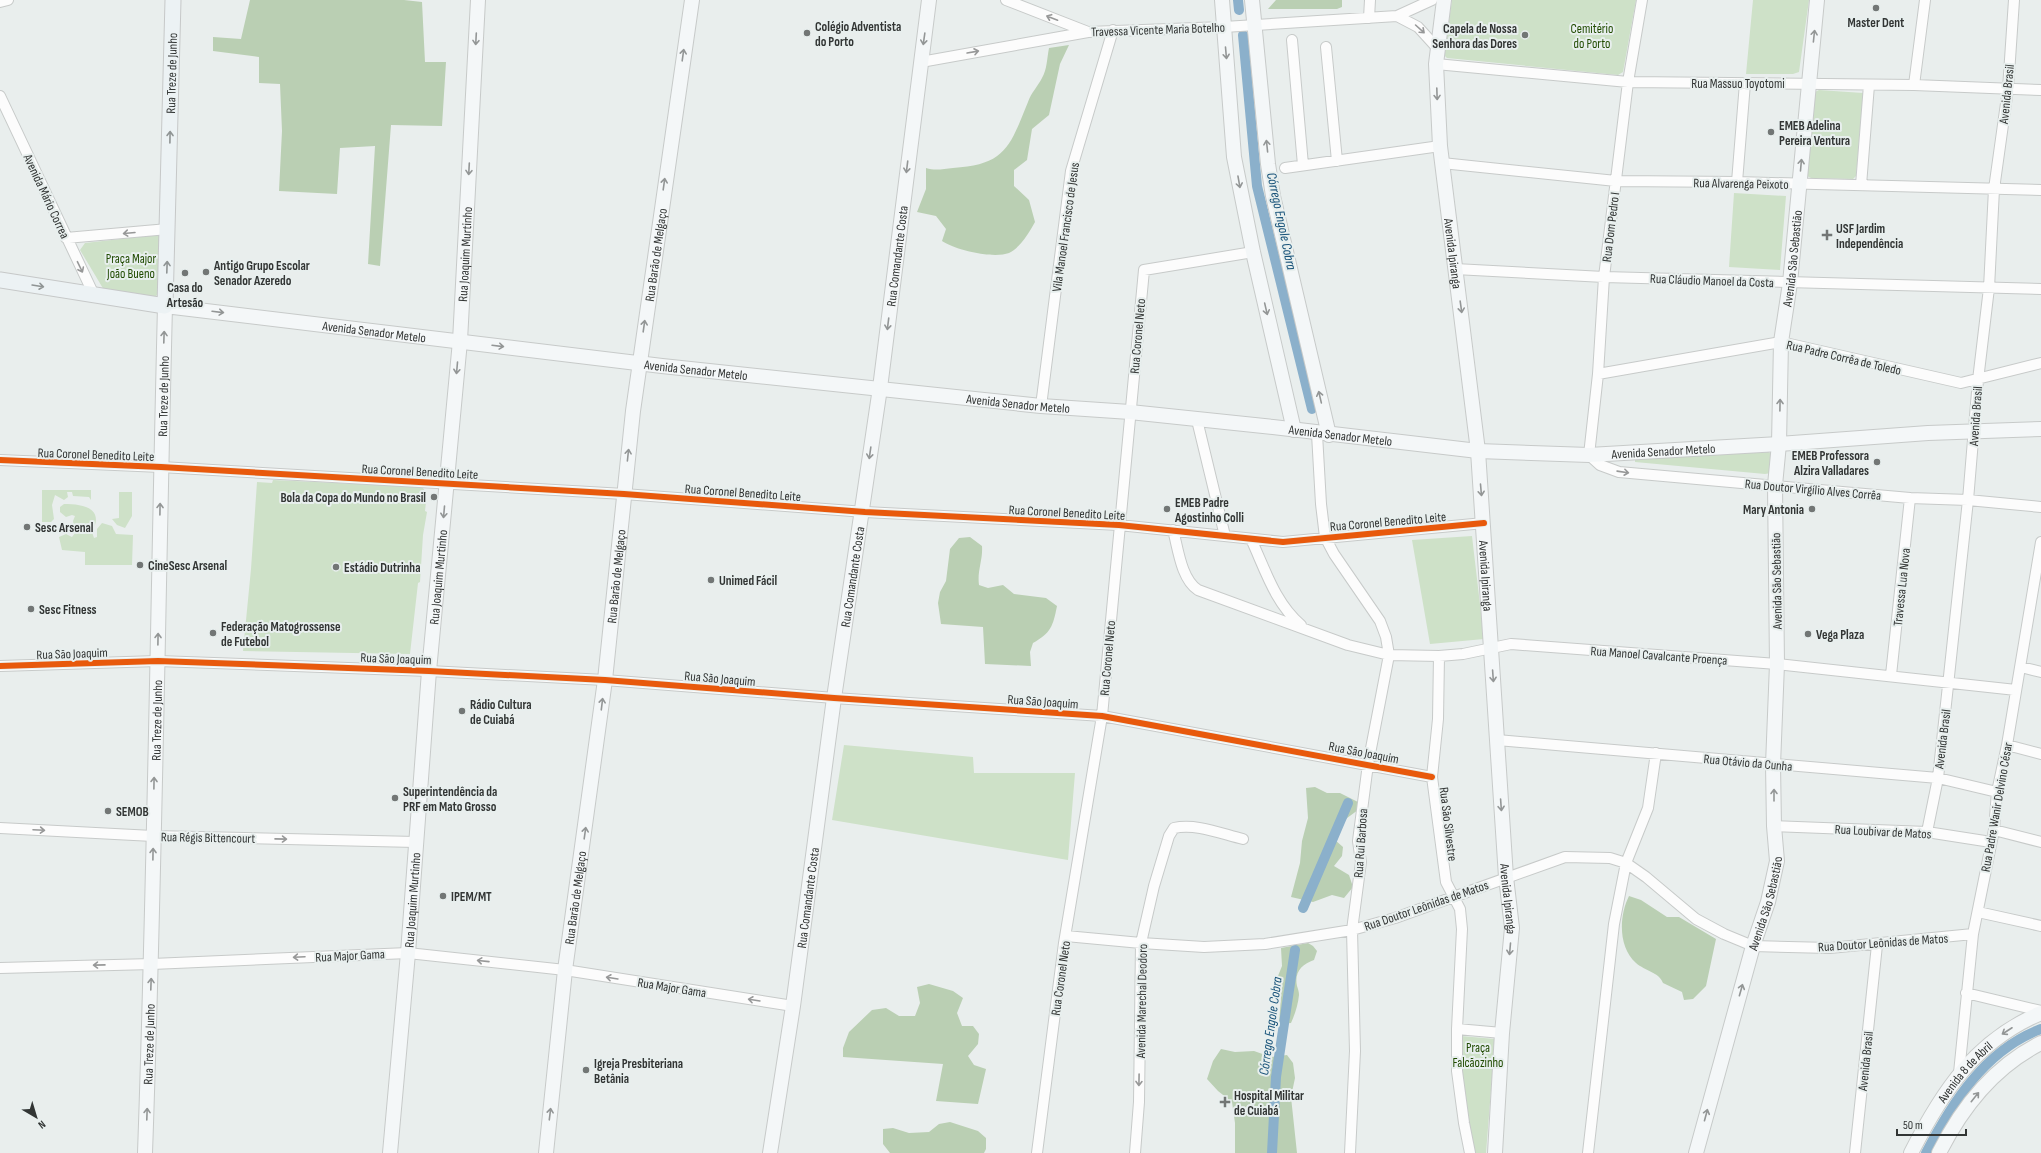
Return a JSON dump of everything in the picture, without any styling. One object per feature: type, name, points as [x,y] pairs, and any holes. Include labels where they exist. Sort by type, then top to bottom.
[{"type":"main road","name":"Rua Treze de Junho","points":[[165,306],[173,0]]},
{"type":"main road","name":"Avenida Senador Metelo","points":[[0,280],[165,306]]},
{"type":"street","points":[[0,2],[8,0]]},
{"type":"street","name":"Rua Joaquim Murtinho","points":[[390,1153],[408,952],[429,671],[460,341],[478,0]]},
{"type":"street","name":"Rua Barão de Melgaço","points":[[546,1153],[565,970],[605,680],[639,362],[692,0]]},
{"type":"street","name":"Rua Comandante Costa","points":[[770,1153],[793,1006],[834,698],[880,388],[930,0]]},
{"type":"street","points":[[1006,0],[1088,32]]},
{"type":"street","points":[[1222,0],[1234,157],[1253,252],[1294,430]]},
{"type":"street","points":[[1252,0],[1268,164],[1273,196],[1323,434]]},
{"type":"street","points":[[1369,18],[1370,0]]},
{"type":"street","name":"Travessa Vicente Maria Botelho","points":[[921,62],[1088,32],[1224,27],[1397,16],[1432,0]]},
{"type":"street","name":"Avenida Ipiranga","points":[[1444,0],[1436,64],[1440,146],[1478,451],[1484,523],[1506,877],[1512,928],[1502,1033],[1495,1153]]},
{"type":"street","name":"Rua Dom Pedro I","points":[[1589,455],[1598,374],[1604,277],[1628,82],[1642,0]]},
{"type":"street","name":"Avenida São Sebastião","points":[[1696,1153],[1754,946],[1768,902],[1776,861],[1773,764],[1777,664],[1775,485],[1779,444],[1781,342],[1790,283],[1808,84],[1818,0]]},
{"type":"street","points":[[1914,85],[1925,0]]},
{"type":"street","name":"Avenida Brasil","points":[[1927,832],[1938,778],[1949,682],[1968,500],[1978,380],[1989,288],[1994,189],[2008,89],[2014,0]]},
{"type":"street","points":[[1397,16],[1418,27],[1438,49]]},
{"type":"street","name":"Vila Manoel Francisco de Jesus","points":[[1041,406],[1070,171],[1113,30]]},
{"type":"street","points":[[1292,40],[1303,165]]},
{"type":"street","points":[[1326,47],[1337,161]]},
{"type":"street","name":"Rua Massuo Toyotomi","points":[[1436,64],[1628,82],[1914,85],[2041,90]]},
{"type":"street","points":[[1737,182],[1744,83]]},
{"type":"street","points":[[1860,185],[1869,85]]},
{"type":"street","name":"Avenida Mário Correa","points":[[0,96],[94,295]]},
{"type":"street","points":[[1285,168],[1440,146]]},
{"type":"street","name":"Rua Alvarenga Peixoto","points":[[1442,163],[1616,181],[1737,182],[2041,190]]},
{"type":"street","points":[[66,238],[168,230]]},
{"type":"street","name":"Rua Coronel Neto","points":[[1037,1153],[1066,936],[1102,716],[1144,270],[1253,252]]},
{"type":"street","name":"Rua Cláudio Manoel da Costa","points":[[1455,269],[1604,277],[2041,289]]},
{"type":"street","name":"Avenida Senador Metelo","points":[[165,306],[639,362],[1041,406],[1130,412],[1478,451],[1589,455],[1779,444],[1928,433],[2041,429]]},
{"type":"street","name":"Rua Treze de Junho","points":[[145,1153],[152,964],[153,836],[165,306]]},
{"type":"street","name":"Rua Padre Corrêa de Toledo","points":[[1598,374],[1781,342],[1961,383],[1978,380],[2041,363]]},
{"type":"street","points":[[1197,420],[1225,536]]},
{"type":"street","name":"Rua Rui Barbosa","points":[[1323,434],[1321,504],[1325,537],[1334,554],[1380,621],[1386,637],[1389,656],[1368,764],[1358,841],[1361,862],[1352,930],[1355,1051],[1350,1153]]},
{"type":"street","name":"Rua Doutor Virgílio Alves Corrêa","points":[[1589,455],[1600,465],[1619,472],[1910,498],[1968,500],[2041,507]]},
{"type":"street","name":"Rua Coronel Benedito Leite","points":[[0,460],[161,467],[624,494],[861,512],[1119,526],[1173,530],[1283,542],[1484,523]]},
{"type":"street","name":"Travessa Lua Nova","points":[[1891,675],[1910,498]]},
{"type":"street","name":"Rua Manoel Cavalcante Proença","points":[[1173,530],[1186,575],[1193,587],[1198,590],[1306,628],[1348,645],[1389,656],[1439,656],[1463,654],[1511,644],[1777,664],[1891,675],[2016,690]]},
{"type":"street","name":"Rua Manoel Cavalcante Proença","points":[[1251,539],[1278,598],[1291,616],[1306,628]]},
{"type":"street","name":"Rua Padre Wanir Delvino César","points":[[1959,1073],[1973,934],[1994,830],[1997,792],[2038,583],[2041,542]]},
{"type":"street","name":"Rua São Silvestre","points":[[1439,656],[1440,692],[1432,777],[1446,882],[1460,910],[1462,929],[1457,1029],[1457,1071],[1470,1153]]},
{"type":"street","name":"Rua São Joaquim","points":[[0,666],[158,661],[429,671],[605,680],[834,698],[1102,716],[1432,777]]},
{"type":"street","points":[[2021,667],[2041,672]]},
{"type":"street","name":"Rua Otávio da Cunha","points":[[1497,740],[1938,778],[1997,792]]},
{"type":"street","points":[[2007,744],[2041,754]]},
{"type":"street","points":[[1588,1153],[1614,924],[1626,863],[1648,808],[1656,753]]},
{"type":"street","name":"Avenida Marechal Deodoro","points":[[1135,1153],[1139,1102],[1141,943],[1160,865],[1169,836],[1174,828],[1182,826],[1195,827],[1243,839]]},
{"type":"street","name":"Rua Loubivar de Matos","points":[[1774,826],[1927,832],[1991,842]]},
{"type":"street","name":"Rua Régis Bittencourt","points":[[0,828],[153,836],[416,842]]},
{"type":"street","points":[[1994,830],[2041,842]]},
{"type":"street","name":"Rua Doutor Leônidas de Matos","points":[[1066,936],[1204,947],[1265,944],[1352,930],[1395,918],[1565,857],[1610,858],[1626,863],[1646,877],[1696,919],[1724,934],[1754,946],[1830,948],[1877,945],[1973,934]]},
{"type":"street","points":[[1978,912],[2041,926]]},
{"type":"street","name":"Avenida Brasil","points":[[1855,1153],[1877,945]]},
{"type":"street","name":"Rua Major Gama","points":[[0,968],[152,964],[408,952],[565,970],[793,1006]]},
{"type":"street","points":[[1966,993],[2041,1012]]},
{"type":"street","name":"Avenida 8 de Abril","points":[[1911,1153],[1942,1096],[1959,1073],[1979,1052],[2003,1033],[2022,1021],[2041,1012]]},
{"type":"street","points":[[1457,1029],[1502,1033]]},
{"type":"street","name":"Avenida 8 de Abril","points":[[1942,1152],[1962,1115],[1987,1083],[2016,1057],[2041,1043]]},
{"type":"green space","points":[[250,0],[404,0],[422,2],[425,62],[446,62],[442,126],[391,125],[380,266],[368,264],[375,146],[340,148],[337,194],[279,191],[282,131],[280,84],[259,83],[259,57],[213,51],[213,37],[241,39]]},
{"type":"green space","points":[[1276,0],[1342,0],[1342,7],[1337,9],[1268,9]]},
{"type":"green space","name":"Cemitério do Porto","points":[[1452,0],[1636,0],[1623,72],[1618,75],[1447,58],[1444,55]]},
{"type":"green space","points":[[1753,0],[1809,0],[1799,72],[1793,74],[1746,74]]},
{"type":"green space","points":[[1069,45],[1060,64],[1049,115],[1032,129],[1027,160],[1014,170],[1014,186],[1029,200],[1035,222],[1027,235],[1013,251],[1002,255],[974,253],[956,248],[942,241],[946,229],[936,216],[917,212],[926,189],[926,168],[939,170],[985,163],[1004,150],[1016,130],[1029,99],[1044,75],[1049,48]]},
{"type":"green space","points":[[1819,90],[1863,93],[1856,176],[1853,179],[1811,178],[1807,176],[1815,92]]},
{"type":"green space","points":[[1734,193],[1786,196],[1780,270],[1729,267]]},
{"type":"green space","name":"Praça Major João Bueno","points":[[156,235],[161,237],[158,294],[154,298],[104,290],[80,250],[85,243]]},
{"type":"green space","points":[[1768,452],[1773,454],[1771,473],[1765,474],[1635,462],[1635,459]]},
{"type":"green space","name":"Estádio Dutrinha","points":[[273,480],[422,487],[427,493],[425,511],[427,512],[423,535],[420,582],[418,583],[410,654],[243,651],[251,569],[257,482],[272,483]]},
{"type":"green space","points":[[42,490],[91,490],[91,500],[89,497],[73,496],[72,492],[67,492],[68,497],[64,500],[55,495],[52,505],[54,519],[51,522],[42,522]]},
{"type":"green space","points":[[119,492],[132,492],[132,516],[125,528],[117,525],[112,519],[119,518]]},
{"type":"green space","points":[[64,504],[85,507],[94,513],[96,518],[92,532],[94,538],[97,537],[97,529],[102,523],[112,526],[116,534],[133,535],[132,565],[85,565],[85,552],[62,550],[59,537],[66,534],[72,537],[75,533],[73,521],[75,516],[72,515],[66,517],[60,512],[60,507]]},
{"type":"green space","points":[[1472,536],[1484,639],[1430,644],[1412,540]]},
{"type":"green space","points":[[970,537],[982,546],[979,585],[988,588],[1003,585],[1014,594],[1046,598],[1057,606],[1050,628],[1044,636],[1033,643],[1030,652],[1031,666],[985,664],[983,627],[941,624],[938,603],[940,592],[946,581],[950,549],[959,538]]},
{"type":"green space","points":[[844,745],[973,757],[974,773],[1075,773],[1068,860],[832,820]]},
{"type":"green space","points":[[1315,787],[1327,793],[1340,793],[1358,802],[1358,810],[1343,821],[1335,840],[1343,847],[1342,856],[1334,866],[1349,875],[1353,887],[1344,898],[1332,895],[1313,902],[1291,897],[1300,863],[1302,841],[1308,818],[1306,788]]},
{"type":"green space","points":[[1629,896],[1641,900],[1667,917],[1679,917],[1716,939],[1706,986],[1693,999],[1684,1000],[1682,992],[1663,983],[1658,976],[1640,966],[1630,956],[1623,940],[1622,931],[1623,913]]},
{"type":"green space","points":[[1308,943],[1317,951],[1314,960],[1303,966],[1298,973],[1296,981],[1299,999],[1291,1023],[1279,1024],[1281,997],[1274,986],[1282,966],[1281,948]]},
{"type":"green space","points":[[929,984],[953,991],[963,998],[957,1013],[962,1026],[973,1026],[979,1034],[978,1044],[968,1056],[974,1065],[986,1069],[978,1104],[936,1101],[943,1064],[843,1057],[843,1048],[849,1032],[872,1010],[886,1008],[899,1016],[915,1016],[920,1003],[917,987]]},
{"type":"green space","name":"Praça Falcãozinho","points":[[1461,1036],[1495,1039],[1486,1153],[1474,1153],[1464,1095]]},
{"type":"green space","points":[[1221,1049],[1235,1052],[1254,1051],[1271,1057],[1287,1055],[1293,1063],[1295,1078],[1291,1097],[1297,1153],[1235,1153],[1235,1123],[1232,1102],[1218,1091],[1207,1079],[1213,1061]]},
{"type":"green space","points":[[950,1122],[978,1131],[986,1138],[986,1149],[984,1153],[890,1153],[883,1144],[883,1129],[893,1128],[909,1133],[929,1132],[939,1124]]},
{"type":"waterway","name":"Córrego Engole Cobra","points":[[1238,0],[1239,10]]},
{"type":"waterway","name":"Córrego Engole Cobra","points":[[1243,35],[1257,186],[1312,409]]},
{"type":"waterway","name":"Córrego Engole Cobra","points":[[1303,908],[1348,803]]},
{"type":"waterway","name":"Córrego Engole Cobra","points":[[1272,1153],[1276,1077],[1295,950]]},
{"type":"waterway","points":[[1926,1153],[1947,1115],[1972,1080],[2003,1050],[2021,1038],[2041,1029]]},
{"type":"cycle path","points":[[0,460],[161,467],[624,494],[865,512],[1119,525],[1283,542],[1484,523]]},
{"type":"cycle path","points":[[0,666],[158,661],[429,671],[605,680],[834,698],[1102,716],[1432,777]]},
{"type":"place","name":"Master Dent","points":[[1876,8]]},
{"type":"place","name":"Colégio Adventista do Porto","points":[[807,33]]},
{"type":"place","name":"Capela de Nossa Senhora das Dores","points":[[1525,35]]},
{"type":"place","name":"EMEB Adelina Pereira Ventura","points":[[1771,132]]},
{"type":"place","name":"USF Jardim Independência","points":[[1827,235]]},
{"type":"place","name":"Antigo Grupo Escolar Senador Azeredo","points":[[206,272]]},
{"type":"place","name":"Casa do Artesão","points":[[185,273]]},
{"type":"place","name":"EMEB Professora Alzira Valladares","points":[[1877,462]]},
{"type":"place","name":"Bola da Copa do Mundo no Brasil","points":[[434,497]]},
{"type":"place","name":"EMEB Padre Agostinho Colli","points":[[1167,509]]},
{"type":"place","name":"Mary Antonia","points":[[1812,509]]},
{"type":"place","name":"Sesc Arsenal","points":[[27,527]]},
{"type":"place","name":"CineSesc Arsenal","points":[[140,565]]},
{"type":"place","name":"Estádio Dutrinha","points":[[336,567]]},
{"type":"place","name":"Unimed Fácil","points":[[711,580]]},
{"type":"place","name":"Sesc Fitness","points":[[31,609]]},
{"type":"place","name":"Federação Matogrossense de Futebol","points":[[213,633]]},
{"type":"place","name":"Vega Plaza","points":[[1808,634]]},
{"type":"place","name":"Rádio Cultura de Cuiabá","points":[[462,711]]},
{"type":"place","name":"Superintendência da PRF em Mato Grosso","points":[[395,798]]},
{"type":"place","name":"SEMOB","points":[[108,811]]},
{"type":"place","name":"IPEM/MT","points":[[443,896]]},
{"type":"place","name":"Igreja Presbiteriana Betânia","points":[[586,1070]]},
{"type":"place","name":"Hospital Militar de Cuiabá","points":[[1225,1102]]}]
